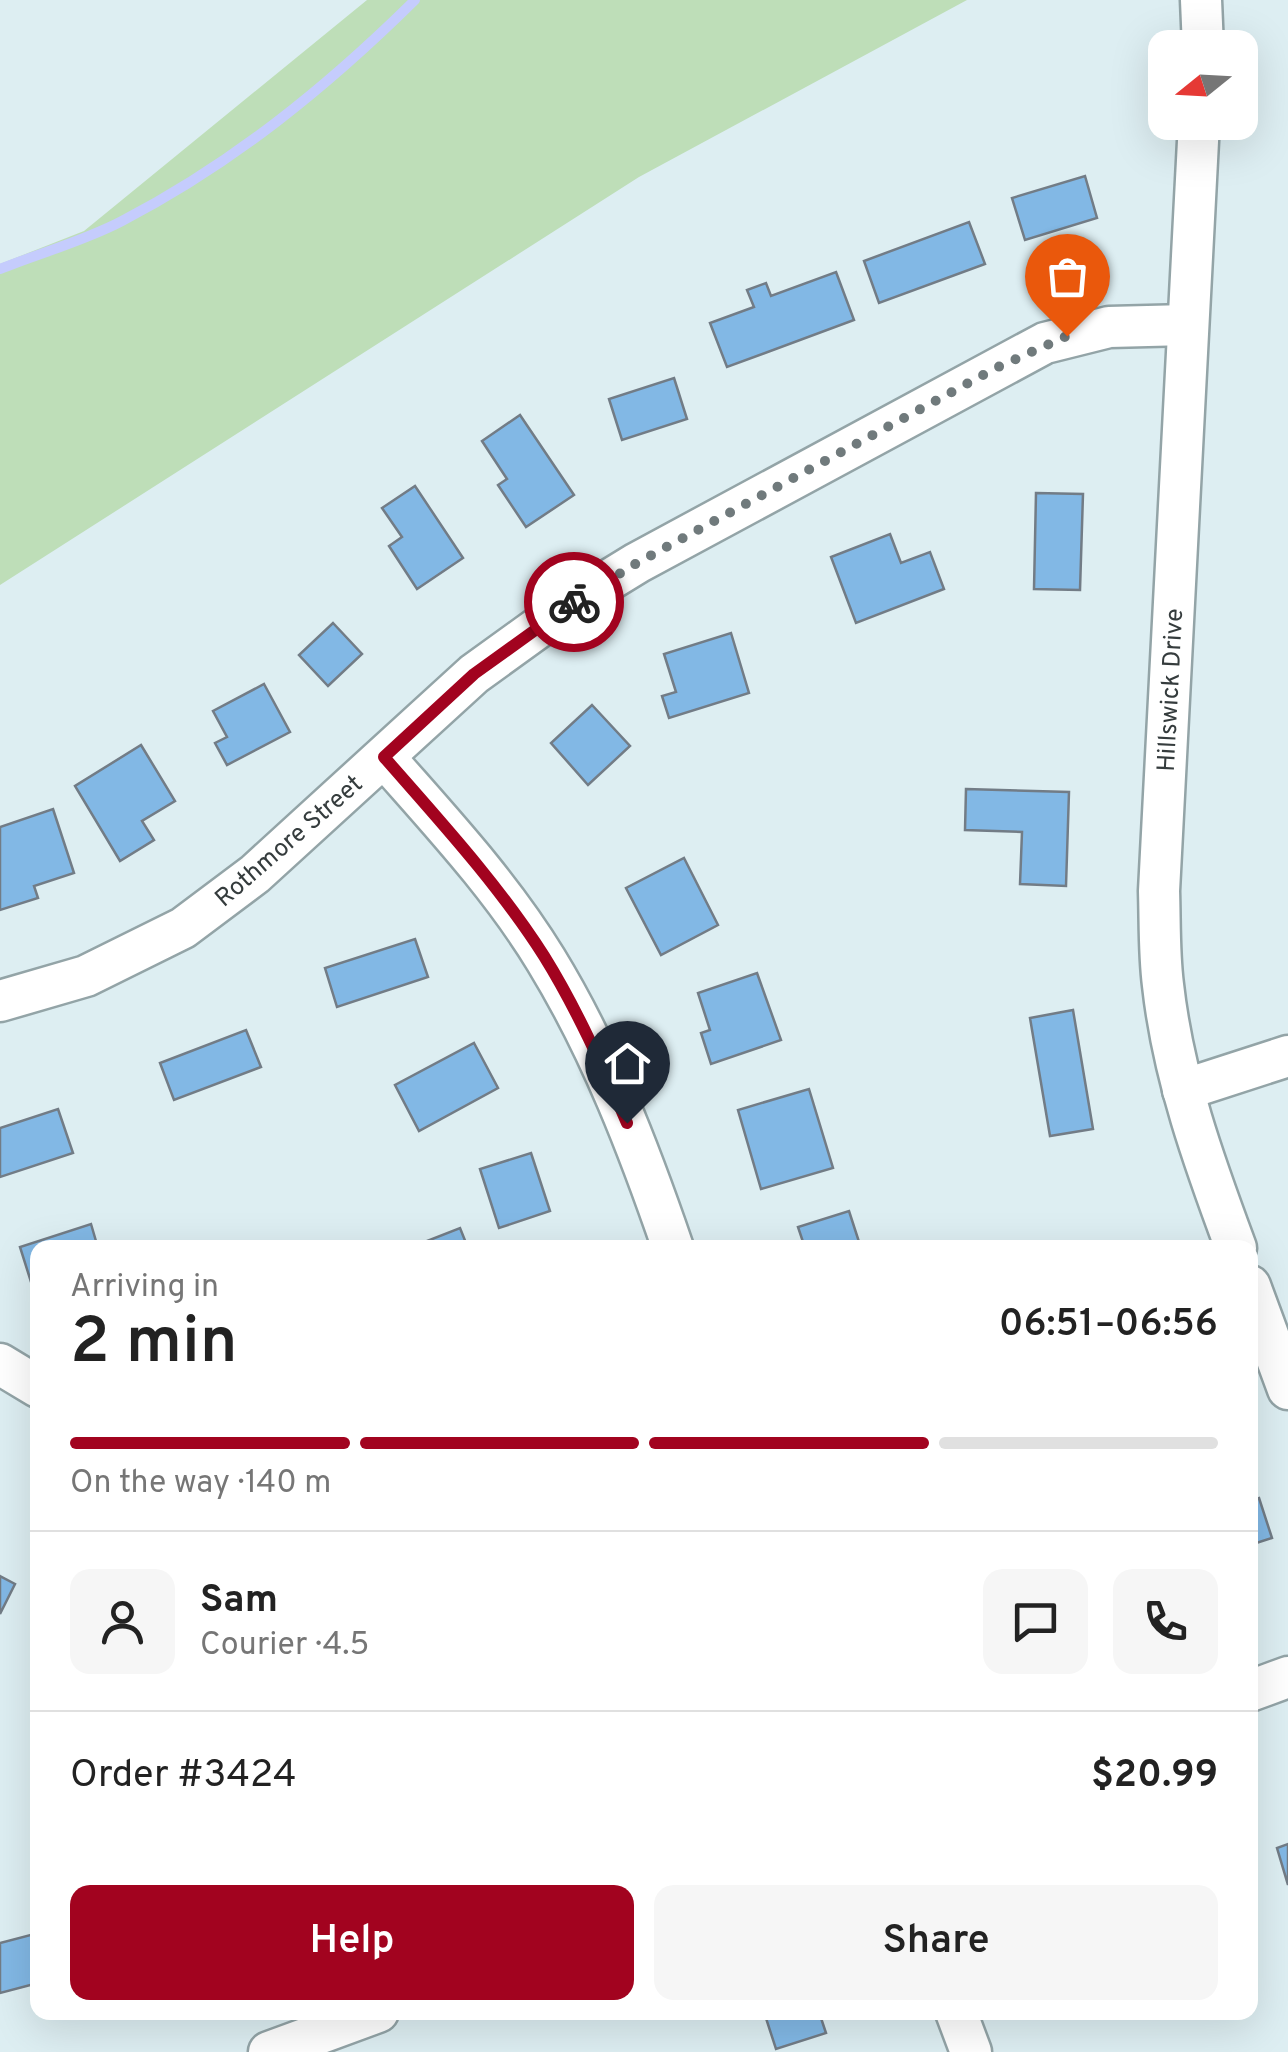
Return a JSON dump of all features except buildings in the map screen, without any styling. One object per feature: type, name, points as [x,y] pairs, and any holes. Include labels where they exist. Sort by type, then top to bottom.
[{"type":"street","points":[[1201,0],[1202,30]]},
{"type":"street","name":"Hillswick Drive","points":[[1198,140],[1159,892],[1163,984],[1183,1090],[1233,1240]]},
{"type":"street","name":"Rothmore Street","points":[[0,1001],[86,976],[183,928],[254,874],[474,674],[575,601],[1044,343],[1089,330],[1188,325]]},
{"type":"street","points":[[384,757],[482,869],[546,959],[604,1070],[642,1158],[670,1240]]},
{"type":"street","points":[[1183,1090],[1288,1056]]},
{"type":"street","points":[[1258,1308],[1288,1389]]},
{"type":"street","points":[[0,1364],[30,1382]]},
{"type":"street","points":[[1258,1689],[1288,1677]]},
{"type":"street","points":[[270,2052],[356,2020]]},
{"type":"street","points":[[959,2020],[971,2052]]},
{"type":"green space","points":[[367,0],[967,0],[639,177],[0,585],[0,264],[84,231]]},
{"type":"waterway","points":[[0,269],[107,228],[202,175],[313,93],[415,0]]},
{"type":"way so far","points":[[574,602],[637,563],[996,368],[1044,343],[1067,336]]},
{"type":"route","points":[[574,602],[474,674],[384,757],[482,869],[546,959],[596,1053],[627,1123]]}]
